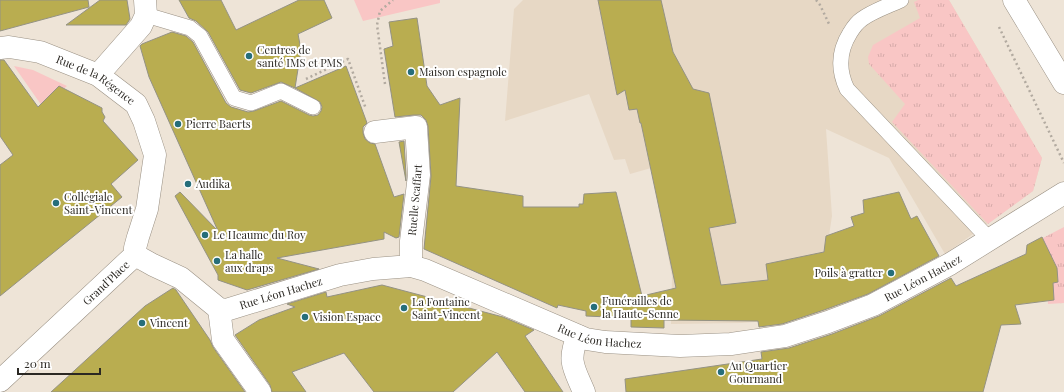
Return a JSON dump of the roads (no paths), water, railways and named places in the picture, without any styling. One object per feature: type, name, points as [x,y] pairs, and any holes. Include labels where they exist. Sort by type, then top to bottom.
[{"type":"street","points":[[1014,0],[1064,83]]},
{"type":"street","points":[[98,75],[142,26],[146,8]]},
{"type":"street","name":"Rue de la Régence","points":[[0,48],[10,47],[40,52],[98,75],[136,104],[144,121],[155,155]]},
{"type":"street","name":"Ruelle Scaffart","points":[[375,132],[416,127],[419,175],[411,241],[411,266]]},
{"type":"street","name":"Grand'Place","points":[[0,381],[135,255],[135,248],[147,209],[155,155]]},
{"type":"street","name":"Rue Léon Hachez","points":[[219,309],[226,310],[340,275],[373,269],[411,266],[425,270],[578,336],[605,342],[680,346],[731,344],[785,336],[873,305],[950,264],[1064,193]]},
{"type":"street","points":[[135,255],[181,278],[219,309],[223,340],[260,392]]},
{"type":"street","points":[[578,336],[573,348],[572,363],[584,392]]},
{"type":"lane","points":[[901,0],[862,19],[854,25],[841,50],[840,62],[842,78],[847,89],[989,239]]},
{"type":"lane","points":[[146,8],[190,28],[200,36],[234,98],[251,103],[281,91],[313,107]]},
{"type":"place","name":"Centres de santé IMS et PMS","points":[[249,56]]},
{"type":"place","name":"Maison espagnole","points":[[411,72]]},
{"type":"place","name":"Pierre Baerts","points":[[178,124]]},
{"type":"place","name":"Audika","points":[[188,184]]},
{"type":"place","name":"Collégiale Saint-Vincent","points":[[56,203]]},
{"type":"place","name":"Le Heaume du Roy","points":[[205,235]]},
{"type":"place","name":"La halle aux draps","points":[[217,261]]},
{"type":"place","name":"Poils à gratter","points":[[891,273]]},
{"type":"place","name":"Funérailles de la Haute-Senne","points":[[594,307]]},
{"type":"place","name":"La Fontaine Saint-Vincent","points":[[404,308]]},
{"type":"place","name":"Vision Espace","points":[[305,317]]},
{"type":"place","name":"Vincent","points":[[142,323]]},
{"type":"place","name":"Au Quartier Gourmand","points":[[721,372]]}]
